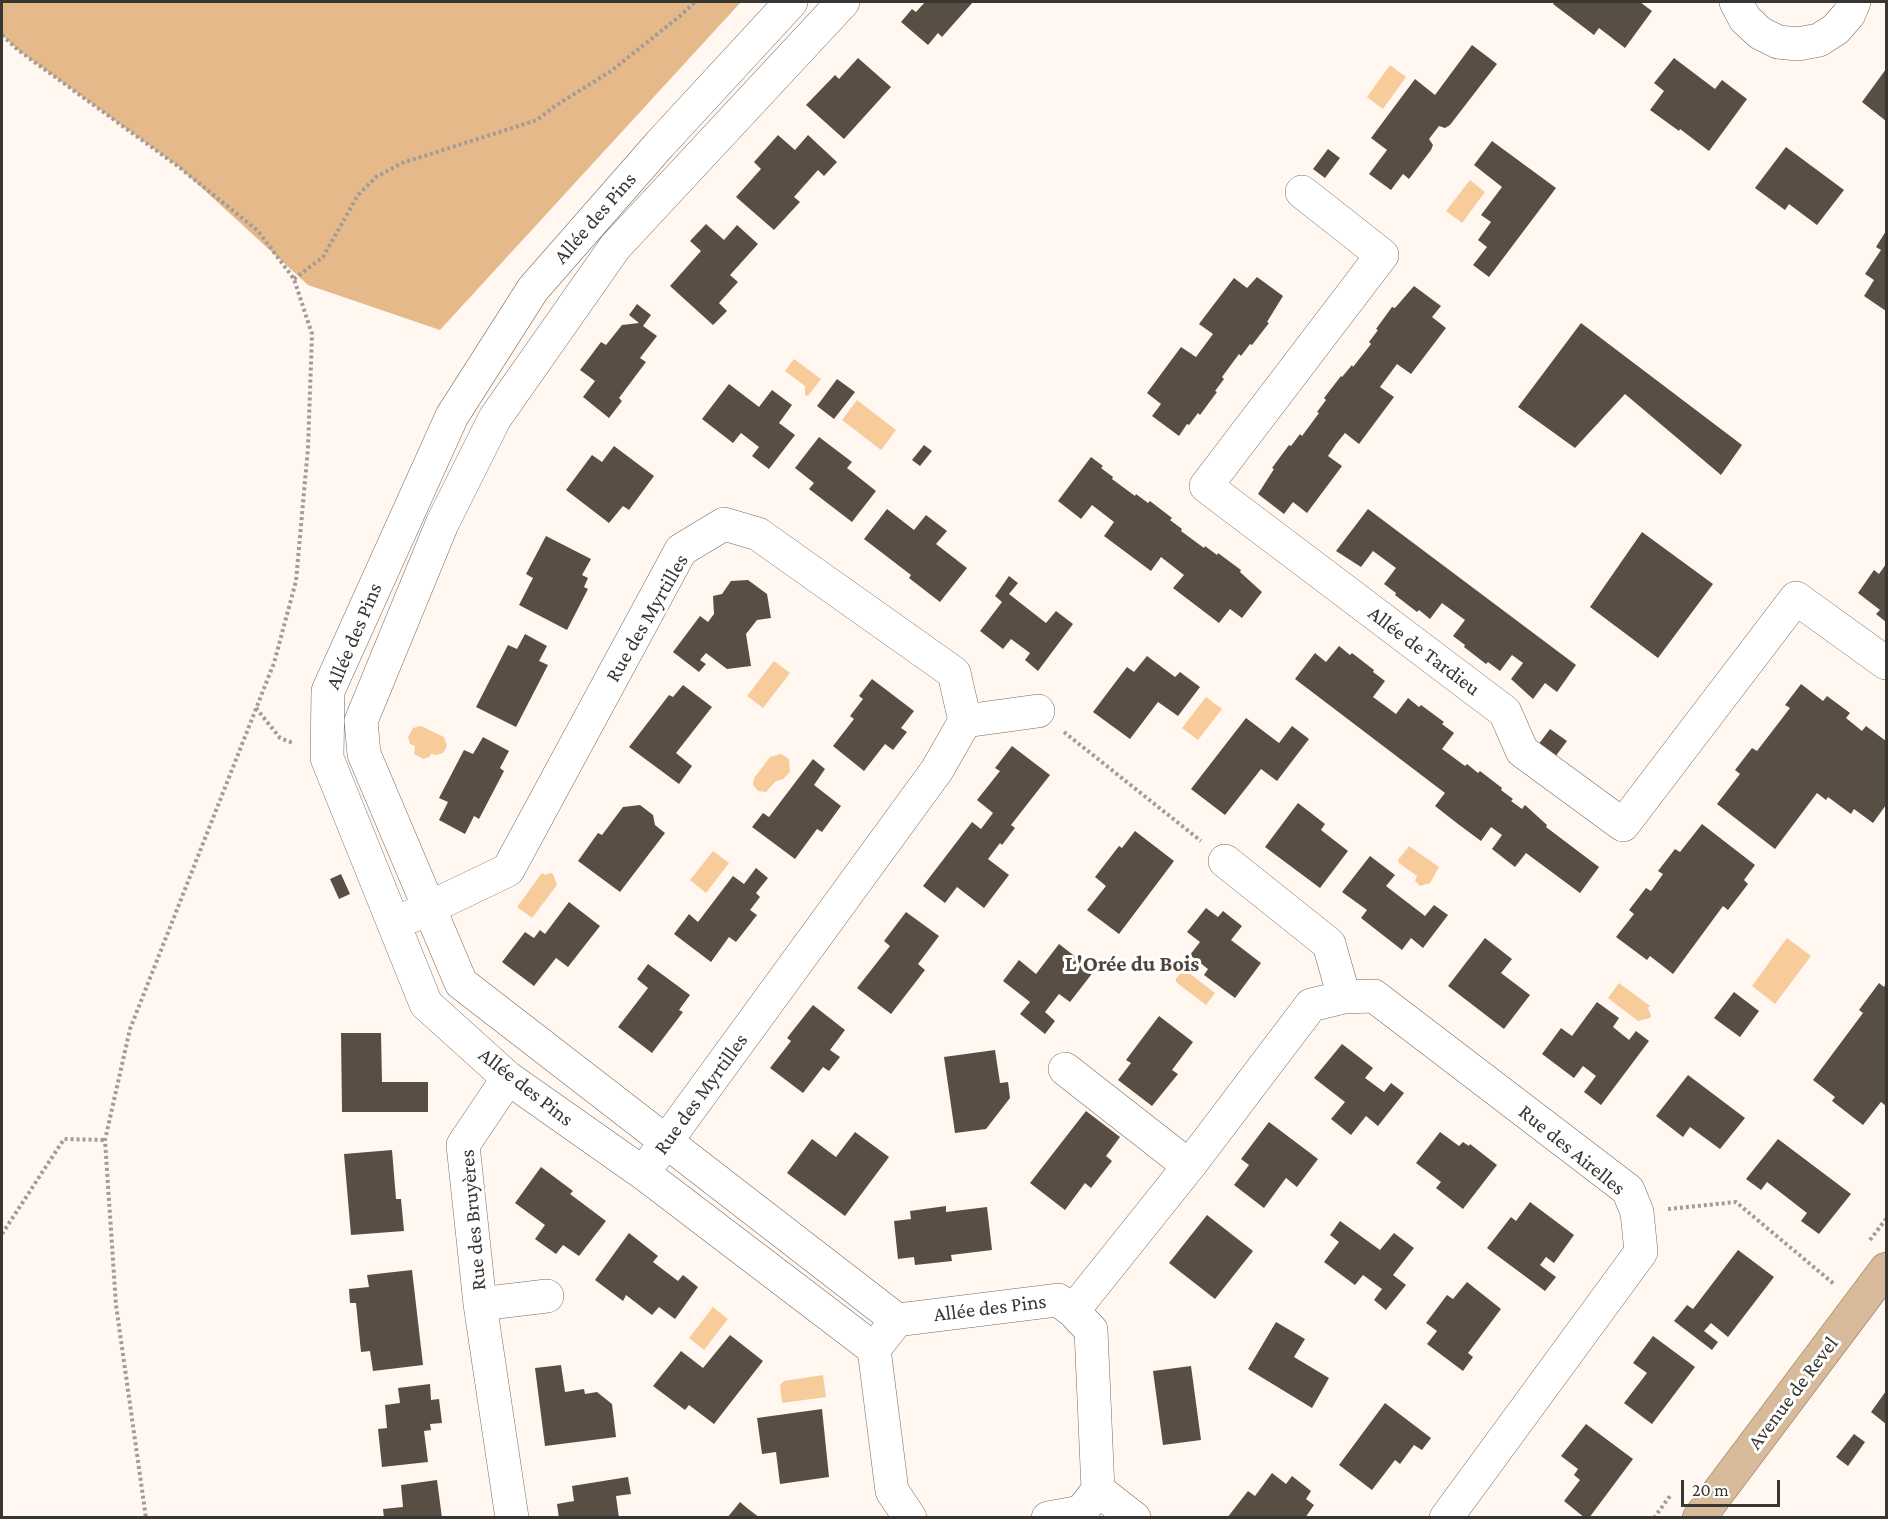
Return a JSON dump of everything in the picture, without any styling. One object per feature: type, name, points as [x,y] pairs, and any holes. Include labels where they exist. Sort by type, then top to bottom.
[{"type":"main road","name":"Avenue de Revel","points":[[1700,1518],[1887,1269]]},
{"type":"street","name":"Allée des Pins","points":[[791,2],[660,144],[532,289],[452,416],[328,691],[327,758],[426,1004],[508,1078],[643,1173],[874,1348]]},
{"type":"street","name":"Allée des Pins","points":[[843,2],[615,247],[495,418],[442,524],[361,721],[364,754],[461,983],[897,1320],[1058,1300],[1073,1311],[1091,1330],[1089,1507]]},
{"type":"street","points":[[1736,2],[1745,19],[1760,33],[1778,42],[1798,44],[1819,40],[1836,29],[1849,14],[1854,2]]},
{"type":"street","name":"Allée de Tardieu","points":[[1302,192],[1382,255],[1206,486],[1505,712],[1522,751],[1623,825],[1796,597],[1887,663]]},
{"type":"street","name":"Rue des Myrtilles","points":[[394,925],[508,870],[681,550],[724,524],[758,534],[954,674],[966,721],[938,770],[643,1173]]},
{"type":"street","points":[[966,721],[1038,711]]},
{"type":"street","points":[[1225,861],[1329,944],[1344,997]]},
{"type":"street","name":"Rue des Airelles","points":[[1073,1311],[1189,1166],[1311,1005],[1344,997],[1374,996],[1628,1190],[1637,1212],[1641,1252],[1446,1518]]},
{"type":"street","points":[[1065,1069],[1189,1166]]},
{"type":"street","name":"Rue des Bruyères","points":[[508,1078],[463,1146],[480,1304],[512,1518]]},
{"type":"street","name":"Rue des Bruyères","points":[[480,1304],[547,1296]]},
{"type":"street","points":[[897,1320],[874,1348],[892,1491],[910,1518]]},
{"type":"street","points":[[1048,1518],[1089,1507],[1134,1518]]},
{"type":"path","points":[[294,279],[323,257],[358,195],[376,177],[402,163],[537,120],[611,71],[695,2]]},
{"type":"path","points":[[2,35],[18,50],[179,167],[258,231],[294,279],[312,334],[308,448],[296,581],[274,663],[130,1029],[105,1140],[116,1305],[146,1518]]},
{"type":"path","points":[[256,708],[280,738],[327,758]]},
{"type":"path","points":[[1038,711],[1225,861]]},
{"type":"path","points":[[2,1234],[64,1139],[105,1140]]},
{"type":"path","points":[[1637,1212],[1736,1202],[1835,1284]]},
{"type":"shaded area","points":[[2,2],[741,2],[440,330],[308,285],[179,167],[18,50],[2,35]]},
{"type":"shaded area","points":[[1390,65],[1406,77],[1383,109],[1367,97]]},
{"type":"shaded area","points":[[1470,180],[1485,192],[1462,223],[1446,211]]},
{"type":"shaded area","points":[[794,359],[821,379],[808,396],[805,395],[805,386],[785,371]]},
{"type":"shaded area","points":[[857,400],[896,430],[881,450],[842,420]]},
{"type":"shaded area","points":[[774,661],[790,673],[763,708],[747,696]]},
{"type":"shaded area","points":[[1206,697],[1222,709],[1198,740],[1182,728]]},
{"type":"shaded area","points":[[421,726],[444,737],[447,746],[443,753],[431,754],[423,759],[414,754],[415,746],[410,744],[408,737],[413,728]]},
{"type":"shaded area","points":[[781,754],[789,759],[790,772],[783,779],[776,781],[766,792],[758,791],[753,785],[754,778],[770,757]]},
{"type":"shaded area","points":[[1409,846],[1439,867],[1430,883],[1420,886],[1415,881],[1417,876],[1399,863],[1398,860]]},
{"type":"shaded area","points":[[713,851],[729,863],[706,893],[690,880]]},
{"type":"shaded area","points":[[542,873],[553,874],[557,885],[532,918],[517,907]]},
{"type":"shaded area","points":[[1787,938],[1811,956],[1775,1004],[1752,986]]},
{"type":"shaded area","points":[[1185,970],[1215,993],[1206,1005],[1176,982]]},
{"type":"shaded area","points":[[1619,983],[1650,1006],[1648,1008],[1650,1018],[1638,1021],[1608,998]]},
{"type":"shaded area","points":[[713,1307],[728,1319],[704,1350],[689,1338]]},
{"type":"shaded area","points":[[823,1375],[826,1397],[782,1403],[780,1385],[784,1381]]},
{"type":"building","points":[[925,2],[973,2],[942,37],[938,33],[928,45],[901,22],[912,9],[916,12]]},
{"type":"building","points":[[1555,2],[1640,2],[1652,11],[1625,48],[1599,28],[1594,35],[1553,4]]},
{"type":"building","points":[[1472,45],[1497,64],[1450,125],[1445,128],[1439,126],[1429,139],[1433,145],[1431,150],[1409,179],[1403,174],[1391,190],[1369,174],[1387,150],[1371,138],[1415,79],[1435,95]]},
{"type":"building","points":[[858,58],[891,87],[844,139],[806,105],[835,75],[839,79]]},
{"type":"building","points":[[1674,58],[1715,89],[1722,80],[1747,99],[1709,151],[1650,110],[1664,91],[1654,83]]},
{"type":"building","points":[[1886,69],[1886,121],[1862,102]]},
{"type":"building","points":[[778,135],[795,150],[808,135],[837,162],[824,176],[818,170],[794,197],[800,202],[774,230],[736,197],[761,169],[754,162]]},
{"type":"building","points":[[1492,141],[1556,188],[1489,277],[1473,265],[1487,247],[1478,240],[1491,222],[1481,215],[1502,187],[1474,165]]},
{"type":"building","points":[[1786,147],[1844,190],[1817,225],[1789,204],[1785,210],[1755,188]]},
{"type":"building","points":[[1328,149],[1340,158],[1325,178],[1313,169]]},
{"type":"building","points":[[706,224],[724,240],[737,225],[758,244],[730,275],[738,282],[719,303],[727,311],[713,325],[670,286],[701,251],[690,241]]},
{"type":"building","points":[[1886,231],[1886,311],[1864,296],[1874,280],[1865,274],[1881,250],[1876,247]]},
{"type":"building","points":[[1257,277],[1283,296],[1267,322],[1269,323],[1252,345],[1250,344],[1241,356],[1239,354],[1222,377],[1224,379],[1215,391],[1217,392],[1200,415],[1198,413],[1179,436],[1152,416],[1161,404],[1147,393],[1181,347],[1196,357],[1213,334],[1199,324],[1234,278],[1247,288]]},
{"type":"building","points":[[1414,286],[1441,306],[1432,317],[1446,328],[1411,374],[1397,364],[1380,387],[1394,397],[1359,444],[1345,433],[1336,444],[1328,456],[1342,466],[1307,513],[1293,502],[1284,514],[1258,494],[1274,469],[1272,468],[1289,445],[1291,446],[1300,434],[1302,436],[1319,413],[1317,412],[1326,400],[1324,398],[1341,376],[1352,365],[1353,367],[1371,344],[1369,342],[1378,330],[1376,329],[1392,307],[1395,308]]},
{"type":"building","points":[[637,304],[651,315],[643,326],[657,336],[640,358],[646,362],[619,398],[622,401],[609,418],[583,397],[595,381],[580,370],[601,342],[606,345],[622,325],[639,323],[629,315]]},
{"type":"building","points":[[1581,323],[1742,445],[1721,475],[1625,394],[1575,448],[1518,407]]},
{"type":"building","points":[[837,379],[855,392],[834,419],[817,406]]},
{"type":"building","points":[[729,384],[759,407],[772,390],[792,405],[779,423],[795,435],[769,469],[752,456],[759,447],[741,433],[733,443],[702,419]]},
{"type":"building","points":[[819,437],[852,462],[847,468],[876,491],[852,522],[809,489],[814,483],[795,468]]},
{"type":"building","points":[[924,445],[932,451],[920,466],[912,460]]},
{"type":"building","points":[[614,446],[654,476],[629,510],[623,506],[609,523],[566,490],[592,455],[602,462]]},
{"type":"building","points":[[1091,457],[1103,466],[1101,468],[1113,477],[1112,479],[1135,496],[1136,494],[1148,503],[1150,501],[1172,518],[1170,520],[1182,529],[1181,531],[1241,570],[1240,572],[1262,592],[1242,618],[1230,609],[1219,623],[1173,588],[1184,575],[1161,557],[1151,571],[1104,536],[1114,522],[1092,505],[1081,519],[1058,501]]},
{"type":"building","points":[[887,509],[914,530],[926,515],[947,531],[936,544],[967,568],[940,602],[909,578],[911,575],[864,539]]},
{"type":"building","points":[[1368,509],[1576,665],[1557,692],[1545,683],[1533,699],[1511,679],[1523,663],[1512,655],[1500,671],[1488,662],[1486,664],[1464,647],[1465,645],[1453,636],[1465,620],[1442,603],[1430,619],[1419,610],[1417,612],[1384,584],[1396,568],[1373,551],[1361,567],[1336,551]]},
{"type":"building","points":[[1642,532],[1713,584],[1658,658],[1590,607]]},
{"type":"building","points":[[546,536],[591,559],[582,575],[588,578],[584,587],[588,589],[567,630],[519,605],[533,578],[526,574]]},
{"type":"building","points":[[1886,564],[1886,622],[1876,614],[1880,610],[1858,593],[1874,570],[1879,574]]},
{"type":"building","points":[[1009,576],[1018,583],[1009,594],[1046,623],[1056,611],[1073,624],[1038,671],[1025,660],[1030,653],[1011,639],[1003,649],[980,631],[1002,602],[995,596]]},
{"type":"building","points":[[748,580],[767,594],[771,618],[757,620],[746,634],[751,666],[727,669],[706,653],[700,660],[706,664],[699,672],[673,652],[700,616],[708,622],[714,614],[713,596],[722,594],[731,581]]},
{"type":"building","points":[[525,634],[547,646],[539,661],[548,665],[516,727],[476,707],[508,645],[517,649]]},
{"type":"building","points":[[1339,646],[1350,655],[1352,653],[1385,681],[1373,697],[1396,714],[1408,698],[1444,722],[1442,724],[1454,733],[1442,749],[1465,766],[1467,764],[1478,773],[1480,771],[1502,788],[1501,790],[1513,799],[1511,801],[1522,809],[1525,805],[1547,825],[1546,827],[1599,867],[1580,893],[1526,853],[1515,867],[1492,849],[1502,835],[1491,827],[1481,841],[1458,824],[1435,806],[1445,793],[1295,679],[1315,653],[1326,662]]},
{"type":"building","points":[[1147,656],[1175,677],[1180,672],[1200,687],[1178,716],[1158,702],[1130,739],[1093,712],[1127,667],[1134,672]]},
{"type":"building","points":[[872,679],[914,711],[901,728],[907,732],[893,750],[885,744],[864,771],[833,746],[854,719],[850,716],[863,699],[859,696]]},
{"type":"building","points":[[1801,684],[1823,701],[1827,696],[1850,713],[1846,718],[1862,731],[1866,726],[1886,741],[1886,805],[1873,823],[1854,809],[1851,814],[1828,797],[1826,800],[1817,793],[1775,849],[1717,804],[1740,774],[1735,770],[1752,748],[1757,751],[1790,708],[1785,705]]},
{"type":"building","points":[[683,685],[712,707],[676,753],[692,766],[679,784],[629,747],[669,695],[673,697]]},
{"type":"building","points":[[1246,718],[1279,743],[1292,726],[1309,739],[1277,781],[1261,769],[1225,815],[1191,789]]},
{"type":"building","points":[[1550,729],[1567,741],[1555,757],[1538,745]]},
{"type":"building","points":[[483,737],[509,751],[500,768],[504,771],[479,819],[474,816],[465,834],[439,820],[448,802],[439,798],[464,750],[473,754]]},
{"type":"building","points":[[1012,746],[1050,775],[1011,825],[1015,828],[988,859],[1009,875],[984,908],[957,887],[945,903],[923,886],[972,822],[981,829],[993,813],[977,800],[1000,771],[995,768]]},
{"type":"building","points":[[813,759],[825,769],[814,785],[841,806],[822,832],[817,829],[795,859],[752,827],[763,813],[769,817]]},
{"type":"building","points":[[1298,803],[1325,824],[1321,830],[1348,851],[1320,888],[1265,847]]},
{"type":"building","points":[[640,805],[653,815],[655,825],[665,833],[620,892],[578,861],[598,833],[602,835],[623,807]]},
{"type":"building","points":[[1702,824],[1755,865],[1744,880],[1748,884],[1728,910],[1723,906],[1673,974],[1650,956],[1647,960],[1616,937],[1634,914],[1629,910],[1646,888],[1651,891],[1663,874],[1658,871],[1675,849],[1680,852]]},
{"type":"building","points":[[1135,831],[1174,861],[1119,934],[1087,910],[1106,886],[1095,877],[1119,846],[1122,848]]},
{"type":"building","points":[[1370,856],[1395,875],[1386,886],[1425,916],[1434,905],[1448,915],[1423,948],[1411,938],[1402,950],[1361,918],[1367,910],[1342,892]]},
{"type":"building","points":[[756,868],[768,878],[756,893],[760,897],[750,910],[757,915],[736,942],[729,937],[711,962],[674,934],[689,914],[698,922],[733,876],[744,884]]},
{"type":"building","points":[[341,874],[350,894],[339,899],[330,879]]},
{"type":"building","points":[[569,902],[600,926],[568,967],[556,958],[534,986],[502,962],[525,932],[534,938],[540,930],[545,934]]},
{"type":"building","points":[[1206,908],[1218,917],[1223,911],[1242,926],[1231,940],[1261,963],[1235,998],[1204,975],[1208,969],[1190,955],[1200,942],[1187,932]]},
{"type":"building","points":[[906,912],[939,936],[918,964],[925,970],[891,1014],[857,988],[890,946],[884,941]]},
{"type":"building","points":[[1485,938],[1512,959],[1501,973],[1530,995],[1504,1029],[1448,986]]},
{"type":"building","points":[[1059,944],[1094,971],[1070,1002],[1059,994],[1045,1012],[1055,1021],[1045,1034],[1020,1014],[1030,1002],[1003,981],[1019,960],[1036,974]]},
{"type":"building","points":[[648,964],[690,995],[679,1010],[683,1012],[652,1053],[618,1027],[648,988],[637,979]]},
{"type":"building","points":[[1879,983],[1884,987],[1886,983],[1886,1106],[1881,1102],[1863,1125],[1832,1101],[1835,1097],[1813,1080],[1863,1013],[1859,1010]]},
{"type":"building","points":[[1734,992],[1759,1011],[1740,1037],[1714,1018]]},
{"type":"building","points":[[1597,1002],[1619,1018],[1613,1027],[1629,1040],[1636,1031],[1649,1041],[1601,1105],[1584,1092],[1596,1076],[1583,1066],[1574,1078],[1542,1054],[1561,1028],[1572,1036]]},
{"type":"building","points":[[813,1005],[845,1030],[830,1050],[840,1057],[829,1071],[823,1067],[803,1093],[770,1068],[791,1041],[787,1038]]},
{"type":"building","points":[[1159,1016],[1193,1042],[1172,1070],[1178,1074],[1152,1106],[1118,1080],[1131,1063],[1126,1060]]},
{"type":"building","points":[[341,1033],[381,1033],[382,1082],[428,1082],[428,1112],[342,1112]]},
{"type":"building","points":[[1342,1044],[1373,1068],[1365,1078],[1384,1092],[1391,1083],[1404,1093],[1378,1126],[1366,1116],[1351,1135],[1331,1119],[1345,1102],[1314,1078]]},
{"type":"building","points":[[995,1050],[1000,1083],[1008,1082],[1010,1098],[986,1129],[955,1133],[944,1057]]},
{"type":"building","points":[[1688,1075],[1745,1118],[1720,1149],[1690,1127],[1683,1137],[1656,1116]]},
{"type":"building","points":[[1086,1111],[1120,1137],[1106,1156],[1112,1161],[1091,1188],[1085,1183],[1065,1210],[1030,1183]]},
{"type":"building","points":[[1269,1122],[1318,1159],[1297,1187],[1286,1178],[1264,1208],[1234,1185],[1249,1165],[1241,1159]]},
{"type":"building","points":[[855,1132],[889,1157],[845,1216],[787,1173],[812,1139],[836,1157]]},
{"type":"building","points":[[1440,1132],[1459,1146],[1463,1142],[1469,1146],[1470,1144],[1497,1165],[1463,1209],[1436,1188],[1441,1182],[1416,1163]]},
{"type":"building","points":[[1778,1139],[1851,1194],[1819,1234],[1801,1221],[1807,1213],[1767,1182],[1761,1190],[1746,1179]]},
{"type":"building","points":[[392,1150],[396,1199],[401,1199],[404,1231],[351,1235],[344,1154]]},
{"type":"building","points":[[541,1167],[573,1191],[570,1194],[606,1221],[579,1256],[563,1245],[556,1254],[535,1239],[545,1225],[515,1203]]},
{"type":"building","points":[[1530,1202],[1574,1235],[1554,1263],[1546,1257],[1540,1265],[1556,1277],[1545,1291],[1487,1248],[1511,1217],[1516,1221]]},
{"type":"building","points":[[946,1206],[946,1212],[987,1207],[992,1250],[951,1255],[952,1261],[915,1265],[914,1257],[898,1259],[894,1221],[911,1219],[910,1211]]},
{"type":"building","points":[[1207,1215],[1253,1251],[1215,1299],[1169,1263]]},
{"type":"building","points":[[1340,1221],[1380,1250],[1394,1233],[1414,1248],[1393,1275],[1406,1285],[1386,1310],[1374,1300],[1382,1289],[1363,1275],[1355,1285],[1324,1262],[1339,1242],[1330,1235]]},
{"type":"building","points":[[629,1233],[658,1256],[653,1262],[678,1281],[683,1275],[698,1287],[675,1319],[659,1307],[652,1315],[626,1295],[623,1301],[595,1280]]},
{"type":"building","points":[[1738,1250],[1774,1277],[1728,1337],[1711,1323],[1704,1331],[1718,1342],[1712,1350],[1674,1321],[1687,1305],[1693,1309]]},
{"type":"building","points":[[412,1270],[423,1365],[373,1371],[370,1351],[361,1352],[356,1303],[350,1303],[349,1289],[369,1287],[367,1275]]},
{"type":"building","points":[[1467,1282],[1501,1309],[1468,1353],[1473,1357],[1463,1371],[1427,1344],[1437,1331],[1426,1323],[1447,1295],[1453,1299]]},
{"type":"building","points":[[1276,1322],[1305,1339],[1294,1357],[1329,1378],[1312,1408],[1248,1369]]},
{"type":"building","points":[[730,1335],[763,1361],[714,1424],[689,1405],[685,1410],[653,1386],[681,1351],[703,1368]]},
{"type":"building","points":[[1653,1336],[1695,1367],[1652,1424],[1624,1403],[1647,1373],[1633,1363]]},
{"type":"building","points":[[561,1365],[565,1392],[584,1389],[585,1394],[597,1392],[612,1404],[616,1437],[545,1446],[535,1368]]},
{"type":"building","points":[[1191,1366],[1201,1440],[1163,1445],[1153,1371]]},
{"type":"building","points":[[430,1384],[431,1400],[439,1399],[442,1423],[430,1424],[431,1430],[424,1431],[428,1462],[382,1467],[378,1429],[387,1428],[385,1405],[400,1403],[398,1388]]},
{"type":"building","points":[[1886,1391],[1886,1424],[1871,1412]]},
{"type":"building","points":[[1385,1403],[1431,1438],[1422,1450],[1414,1445],[1400,1464],[1395,1460],[1372,1490],[1339,1465]]},
{"type":"building","points":[[822,1409],[829,1477],[780,1484],[776,1452],[762,1454],[757,1418]]},
{"type":"building","points":[[1586,1424],[1633,1459],[1589,1518],[1585,1518],[1564,1501],[1580,1480],[1574,1475],[1578,1469],[1561,1456]]},
{"type":"building","points":[[1854,1434],[1865,1442],[1848,1466],[1836,1457]]},
{"type":"building","points":[[1272,1473],[1286,1484],[1292,1476],[1311,1491],[1306,1499],[1314,1505],[1305,1518],[1227,1518],[1248,1491],[1255,1496]]},
{"type":"building","points":[[628,1477],[631,1494],[616,1496],[619,1518],[559,1518],[557,1504],[574,1501],[572,1486]]},
{"type":"building","points":[[437,1480],[442,1518],[384,1518],[383,1509],[403,1507],[401,1485]]},
{"type":"building","points":[[740,1502],[747,1508],[760,1518],[727,1518]]},
{"type":"district","name":"L'Orée du Bois","points":[[1132,964]]}]
